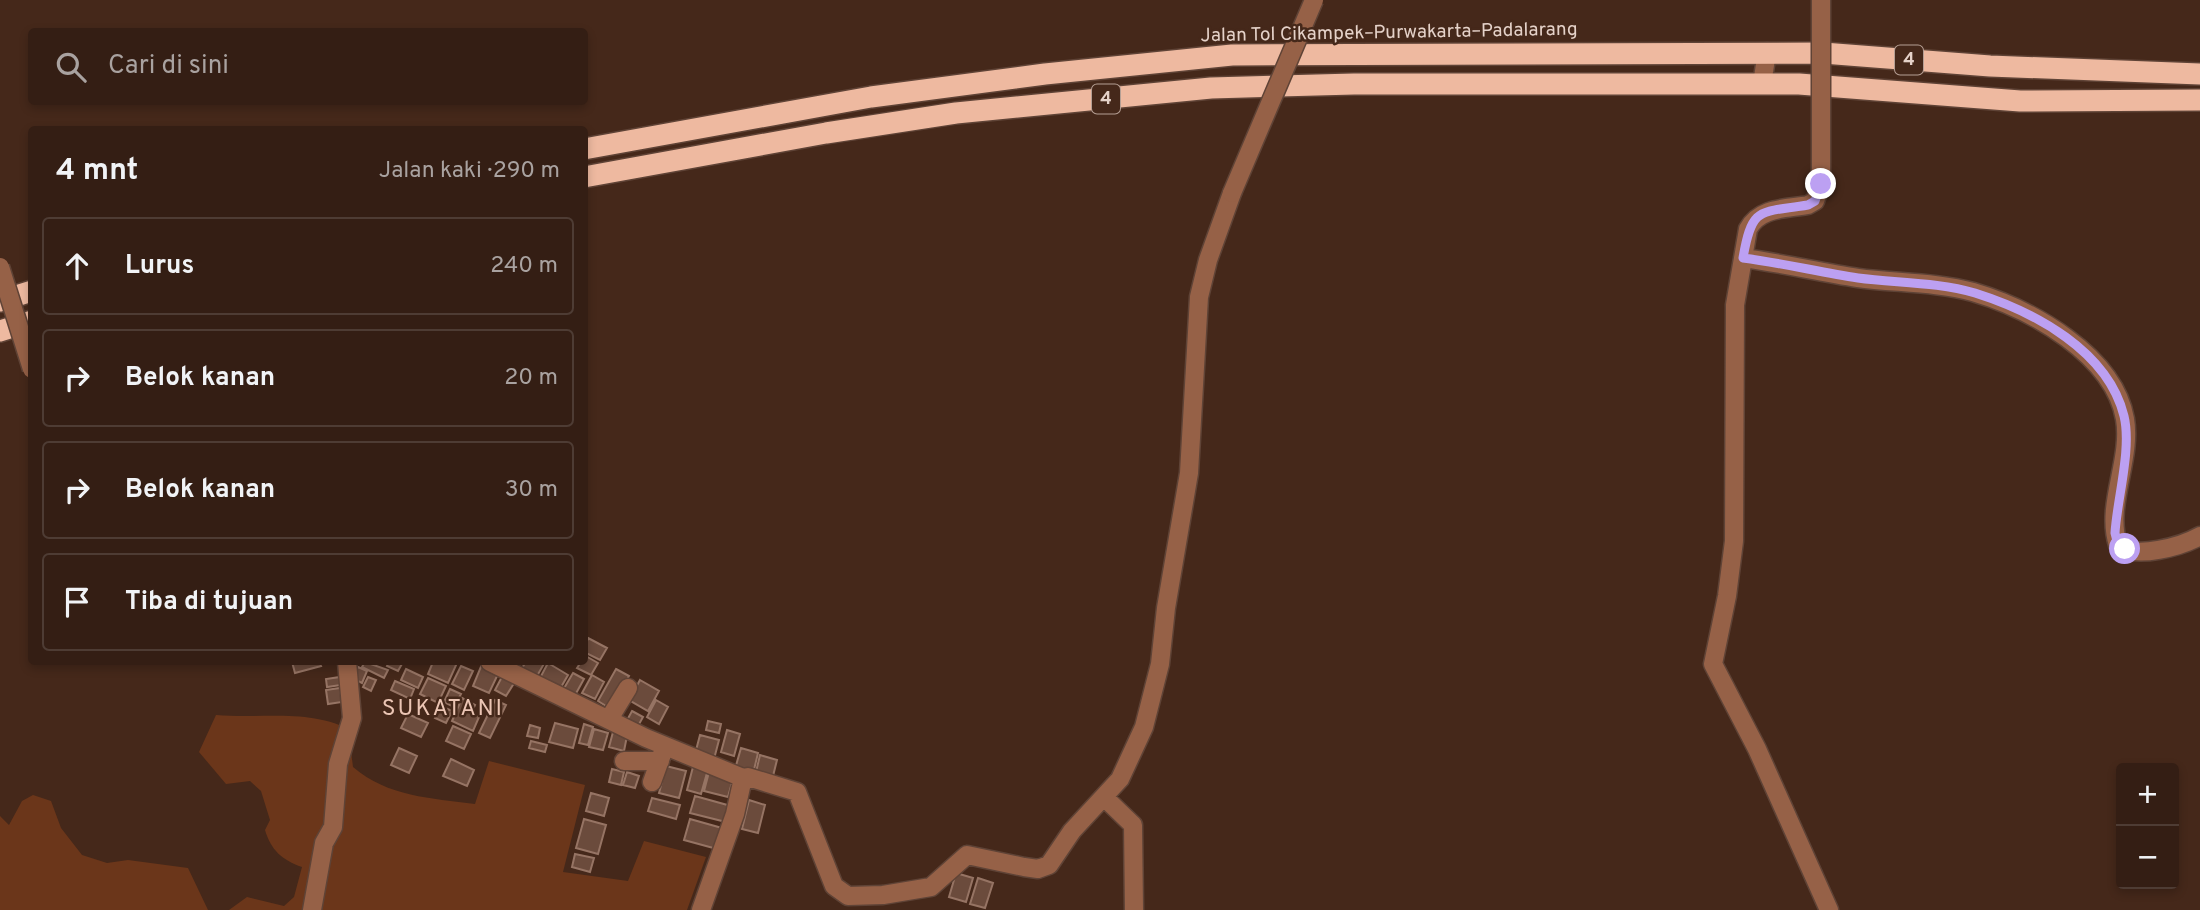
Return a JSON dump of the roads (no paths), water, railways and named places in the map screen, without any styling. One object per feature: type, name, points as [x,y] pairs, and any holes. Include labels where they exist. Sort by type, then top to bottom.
[{"type":"highway","name":"Jalan Tol Cikampek–Purwakarta–Padalarang","points":[[588,148],[871,97],[1045,74],[1232,55],[1823,53],[1990,66],[2200,74]]},
{"type":"highway","name":"4","points":[[588,176],[812,135],[956,113],[1211,88],[1354,83],[1799,84],[2020,101],[2200,100]]},
{"type":"highway","points":[[0,301],[28,292]]},
{"type":"highway","points":[[0,331],[28,322]]},
{"type":"street","points":[[496,665],[609,719],[662,754],[743,778],[782,786],[800,797],[834,886],[848,896],[883,895],[931,887],[967,855],[1024,867],[1044,867],[1056,857],[1072,831],[1105,798],[1132,757],[1151,705],[1189,473],[1199,297],[1208,260],[1232,193],[1314,0]]},
{"type":"street","points":[[1821,0],[1821,184],[1815,201],[1808,205],[1761,213],[1754,218],[1748,229],[1735,306],[1734,541],[1727,596],[1713,664],[1757,749],[1829,910]]},
{"type":"street","points":[[1762,84],[1767,52]]},
{"type":"street","points":[[1743,258],[1857,278],[1974,292],[2036,319],[2073,343],[2103,368],[2116,390],[2125,419],[2116,508],[2118,545],[2125,549],[2164,549],[2200,536]]},
{"type":"street","points":[[0,267],[28,356]]},
{"type":"street","points":[[312,910],[324,843],[333,827],[338,764],[352,718],[347,665]]},
{"type":"street","points":[[609,719],[628,688]]},
{"type":"street","points":[[624,761],[662,754]]},
{"type":"street","points":[[652,782],[662,754]]},
{"type":"street","points":[[701,910],[735,814],[743,778]]},
{"type":"street","points":[[1105,798],[1133,825],[1134,910]]},
{"type":"district","name":"SUKATANI","points":[[443,709]]}]
